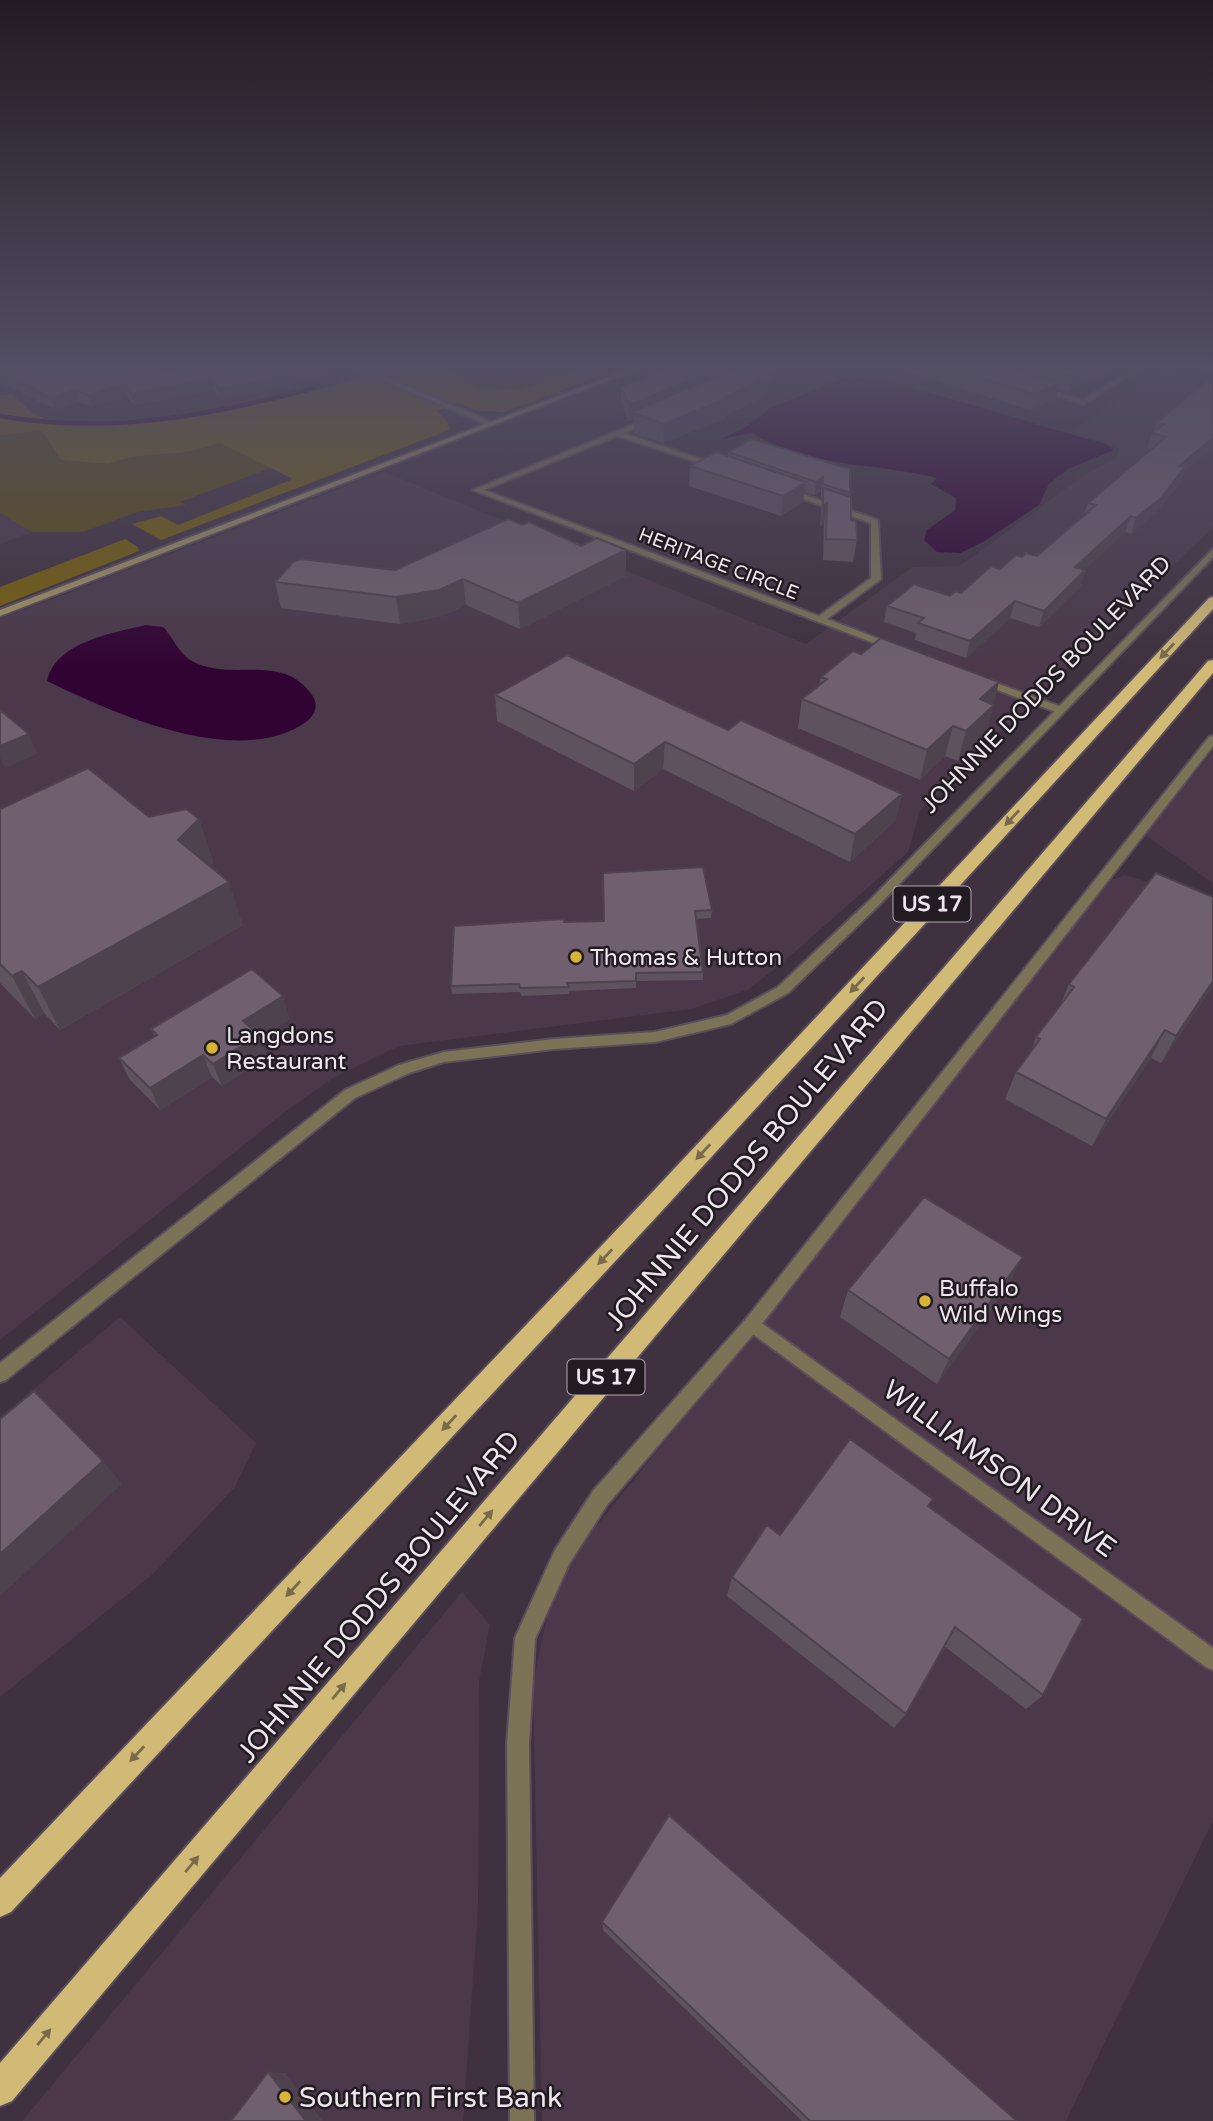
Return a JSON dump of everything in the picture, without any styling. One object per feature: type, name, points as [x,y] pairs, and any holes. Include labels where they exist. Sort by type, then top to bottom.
[{"type":"highway","name":"JOHNNIE DODDS BOULEVARD","points":[[0,1900],[642,1217],[1213,601]]},
{"type":"highway","name":"JOHNNIE DODDS BOULEVARD","points":[[0,2090],[1213,664]]},
{"type":"main road","points":[[0,613],[378,468]]},
{"type":"street","name":"HERITAGE CIRCLE","points":[[531,468],[477,490],[909,653]]},
{"type":"street","points":[[772,486],[875,522],[876,579],[820,620]]},
{"type":"street","name":"JOHNNIE DODDS BOULEVARD","points":[[0,1374],[350,1094],[404,1069],[444,1057],[668,1034],[731,1019],[783,990],[874,902],[1213,552]]},
{"type":"street","points":[[973,677],[1060,710]]},
{"type":"street","points":[[522,2121],[518,1744],[525,1638],[562,1557],[600,1498],[752,1324],[1213,739]]},
{"type":"street","name":"WILLIAMSON DRIVE","points":[[752,1324],[1213,1660]]},
{"type":"shaded area","points":[[0,468],[271,468],[180,502],[186,505],[137,512],[83,532],[32,532],[0,513]]},
{"type":"shaded area","points":[[271,468],[350,468],[161,540],[132,524],[161,516],[178,525],[293,479]]},
{"type":"shaded area","points":[[878,468],[1070,468],[1049,484],[1039,505],[983,542],[960,553],[937,552],[924,540],[927,530],[955,510],[956,498],[931,484],[937,478]]},
{"type":"shaded area","points":[[1098,468],[1213,468],[1213,527],[920,811],[908,852],[779,966],[747,990],[691,1009],[399,1046],[333,1078],[290,1108],[0,1340],[0,619],[384,472],[806,644],[913,567],[960,566]]},
{"type":"shaded area","points":[[0,512],[32,532],[0,544]]},
{"type":"shaded area","points":[[125,539],[138,547],[139,551],[0,606],[0,587]]},
{"type":"shaded area","points":[[146,625],[163,627],[184,655],[194,662],[224,670],[272,671],[300,682],[312,695],[316,707],[314,713],[306,722],[278,735],[246,740],[211,739],[140,721],[47,681],[52,668],[73,648],[102,636]]},
{"type":"shaded area","points":[[1213,751],[1213,883],[1145,835]]},
{"type":"shaded area","points":[[1125,875],[1213,902],[1213,1821],[1066,2121],[542,2121],[533,1682],[551,1598],[586,1539],[779,1300],[1109,881]]},
{"type":"shaded area","points":[[120,1317],[256,1443],[235,1487],[153,1574],[0,1697],[0,1417]]},
{"type":"shaded area","points":[[462,1592],[490,1625],[479,1682],[478,1907],[463,2121],[22,2121]]},
{"type":"building","points":[[696,468],[764,468],[806,482],[783,496]]},
{"type":"building","points":[[775,468],[850,469],[850,493],[823,484],[823,477],[816,482]]},
{"type":"building","points":[[1129,468],[1184,468],[1160,499],[1136,518],[1131,516],[1075,567],[1085,570],[1044,611],[1015,601],[970,641],[918,623],[924,618],[887,606],[914,584],[950,596],[956,591],[961,593],[991,566],[1000,569],[1016,555],[1022,557],[1026,553],[1037,556],[1096,505],[1088,503]]},
{"type":"building","points":[[823,488],[851,497],[851,520],[856,521],[857,540],[826,539],[827,503],[823,506]]},
{"type":"building","points":[[508,519],[522,525],[529,522],[581,546],[597,538],[626,550],[518,603],[463,579],[439,590],[396,597],[275,582],[293,562],[301,559],[395,570]]},
{"type":"building","points":[[881,638],[999,682],[980,699],[994,705],[966,731],[953,726],[927,750],[802,699],[827,679],[821,677],[853,651],[861,654]]},
{"type":"building","points":[[567,655],[728,730],[741,720],[902,794],[855,834],[665,742],[634,764],[495,695]]},
{"type":"building","points":[[0,710],[29,734],[0,746]]},
{"type":"building","points":[[88,768],[149,817],[186,809],[199,819],[178,840],[229,882],[38,987],[22,971],[12,976],[0,964],[0,809]]},
{"type":"building","name":"Thomas & Hutton","points":[[703,867],[712,910],[695,911],[703,972],[636,973],[636,981],[567,983],[569,987],[520,988],[519,984],[451,986],[454,926],[564,919],[564,922],[604,921],[603,873]]},
{"type":"building","points":[[1156,873],[1213,897],[1213,981],[1176,1036],[1165,1030],[1106,1119],[1016,1072],[1040,1039],[1036,1037],[1074,987],[1069,984]]},
{"type":"building","points":[[252,969],[283,996],[243,1021],[259,1035],[213,1064],[203,1055],[150,1088],[119,1058],[157,1035],[151,1029]]},
{"type":"building","name":"Buffalo Wild Wings","points":[[924,1197],[1023,1257],[949,1359],[848,1290]]},
{"type":"building","points":[[34,1391],[103,1461],[0,1554],[0,1419]]},
{"type":"building","points":[[850,1439],[933,1499],[928,1506],[1083,1619],[1043,1695],[955,1627],[906,1714],[732,1577],[767,1525],[780,1535]]},
{"type":"building","points":[[669,1815],[1017,2121],[810,2121],[602,1922]]},
{"type":"building","points":[[268,2072],[306,2121],[231,2121]]},
{"type":"place","name":"Thomas & Hutton","points":[[576,957]]},
{"type":"place","name":"Langdons Restaurant","points":[[212,1048]]},
{"type":"place","name":"Buffalo Wild Wings","points":[[925,1301]]},
{"type":"place","name":"Southern First Bank","points":[[285,2097]]}]
